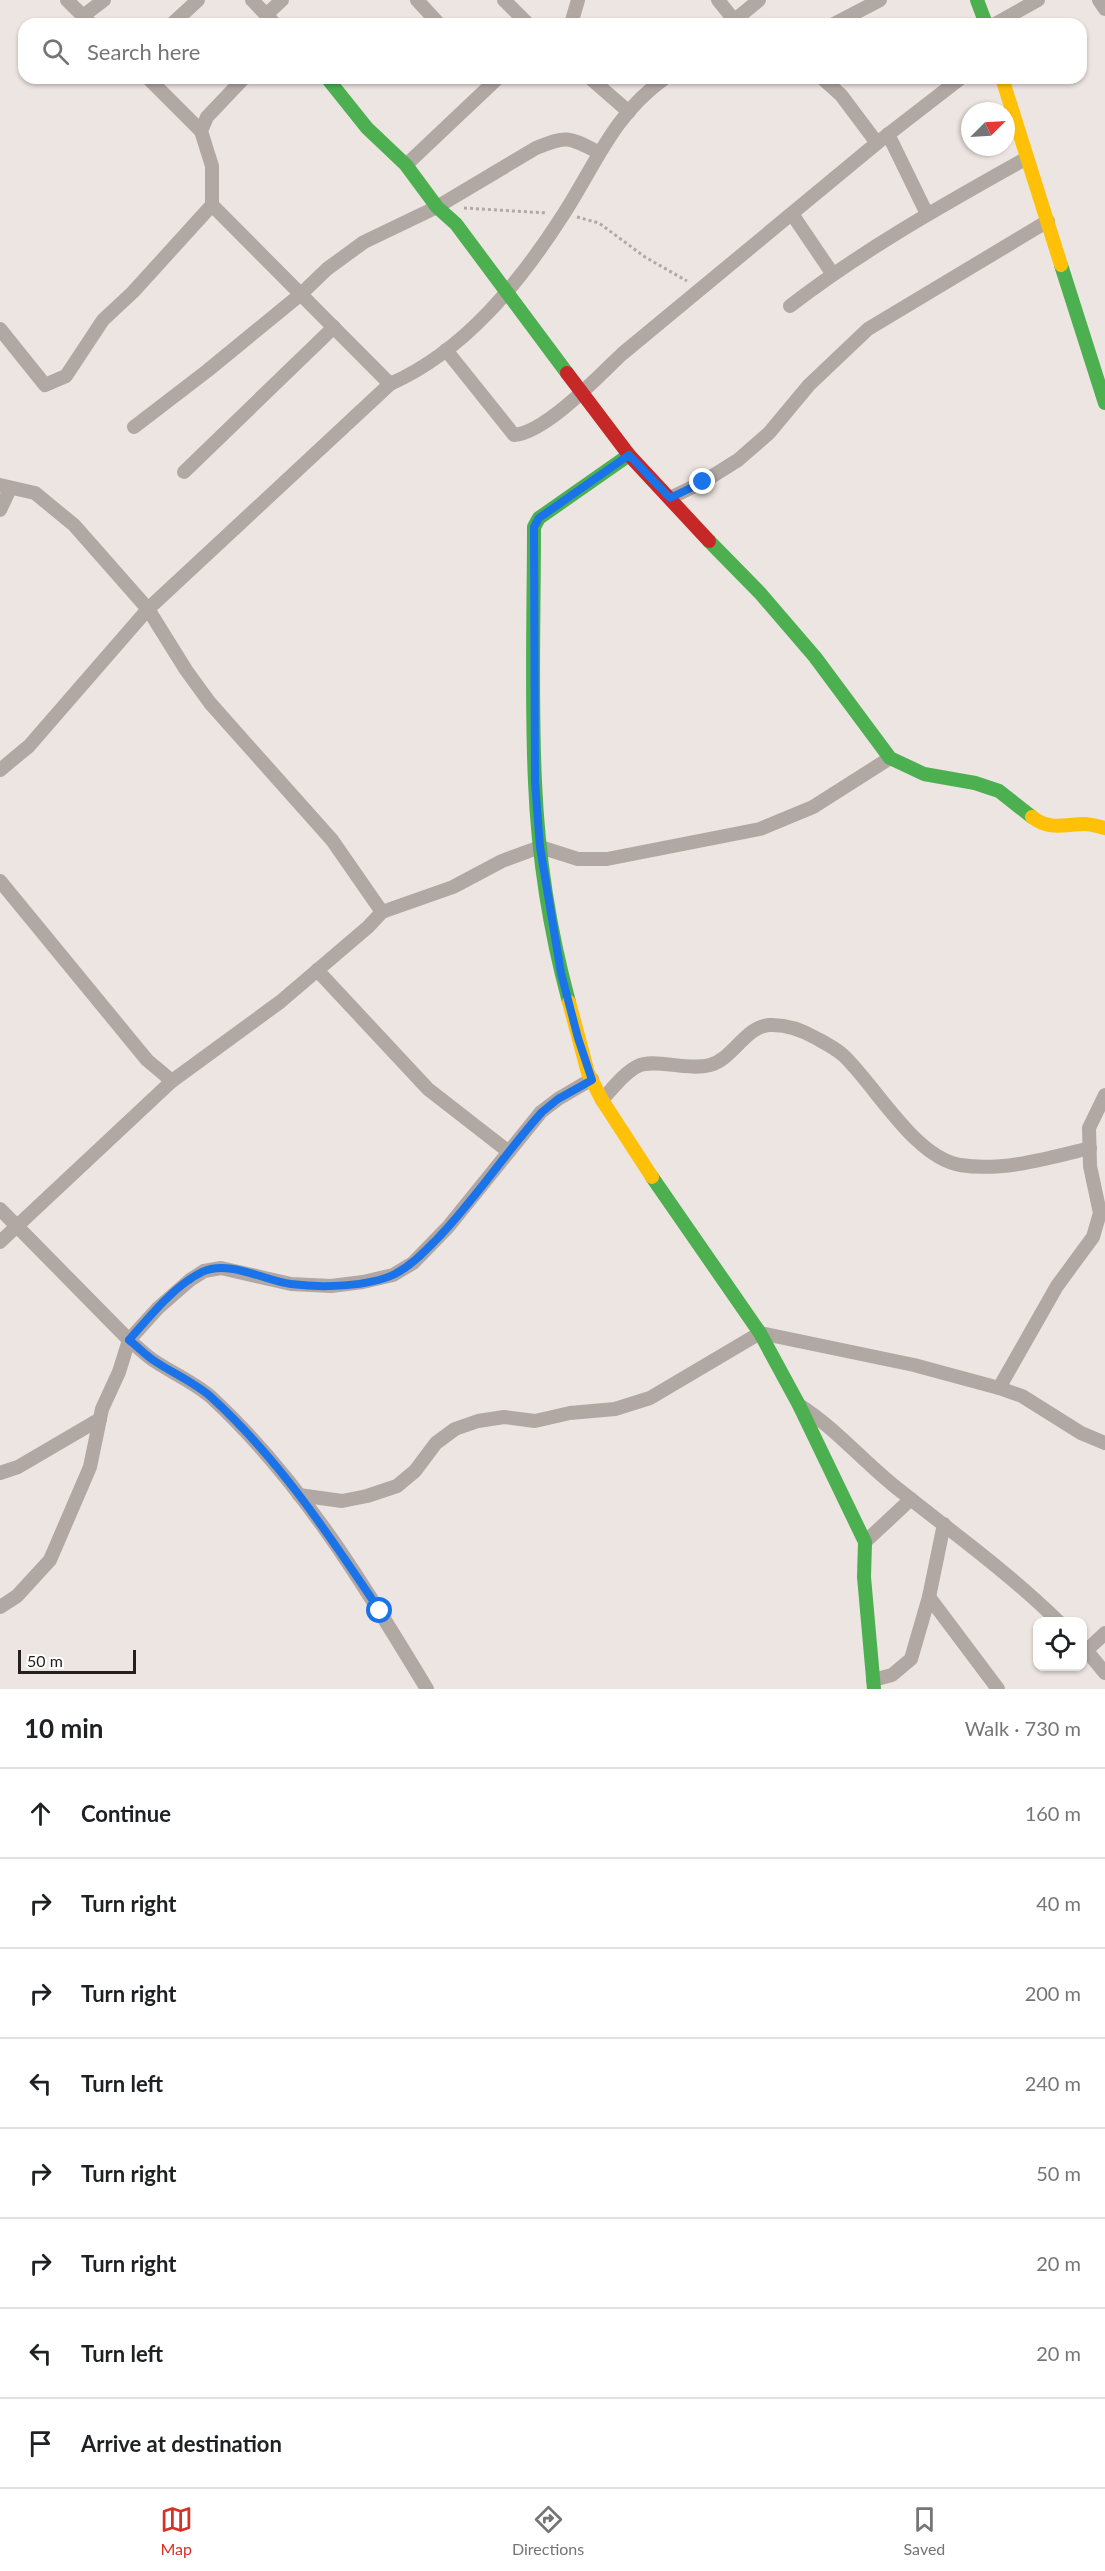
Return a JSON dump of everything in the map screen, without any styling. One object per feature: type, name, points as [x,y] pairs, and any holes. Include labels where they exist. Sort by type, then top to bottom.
[{"type":"street","points":[[67,0],[85,18]]},
{"type":"street","points":[[89,18],[104,0]]},
{"type":"street","points":[[178,18],[198,0]]},
{"type":"street","points":[[252,0],[269,18]]},
{"type":"street","points":[[271,18],[282,0]]},
{"type":"street","points":[[417,0],[434,18]]},
{"type":"street","points":[[504,0],[522,18]]},
{"type":"street","points":[[573,18],[578,0]]},
{"type":"street","points":[[718,0],[729,18]]},
{"type":"street","points":[[737,18],[759,0]]},
{"type":"street","points":[[846,18],[880,0]]},
{"type":"street","points":[[977,0],[984,18]]},
{"type":"street","points":[[1006,18],[1038,0]]},
{"type":"street","points":[[1099,0],[1105,9]]},
{"type":"street","points":[[0,329],[45,385],[60,380],[66,376],[103,320],[133,292],[212,205],[212,166],[201,131],[154,84]]},
{"type":"street","points":[[201,131],[207,117],[238,84]]},
{"type":"street","points":[[332,84],[367,129],[406,165],[437,207],[456,224],[629,455],[760,593],[815,657],[890,758],[924,774],[975,783],[999,791],[1040,823],[1055,827],[1087,824],[1105,828]]},
{"type":"street","points":[[406,165],[489,84]]},
{"type":"street","points":[[597,84],[629,112]]},
{"type":"street","points":[[0,770],[29,746],[148,609],[390,384],[412,374],[446,350],[508,292],[564,214],[598,152],[645,92],[657,84]]},
{"type":"street","points":[[828,84],[841,96],[877,143]]},
{"type":"street","points":[[446,350],[514,435],[529,433],[584,392],[622,354],[888,134],[953,84]]},
{"type":"street","points":[[1004,84],[1105,403]]},
{"type":"street","points":[[888,134],[927,214]]},
{"type":"street","points":[[134,427],[207,371],[301,294],[327,269],[364,242],[437,207],[536,148],[553,141],[571,138],[598,152]]},
{"type":"street","points":[[790,306],[832,273],[927,214],[1027,158]]},
{"type":"street","points":[[212,205],[390,384]]},
{"type":"street","points":[[792,214],[832,273]]},
{"type":"street","points":[[670,498],[703,482],[738,460],[769,433],[809,385],[868,329],[936,286],[1048,221]]},
{"type":"street","points":[[184,472],[334,327]]},
{"type":"street","points":[[629,455],[539,518],[534,527],[535,782],[540,847],[561,973],[578,1038],[592,1080],[602,1100],[681,1220],[760,1333],[799,1405],[865,1542],[864,1577],[874,1685],[892,1676],[911,1659],[929,1597],[944,1524]]},
{"type":"street","points":[[0,510],[5,487],[35,494],[74,525],[148,609],[210,704],[332,840],[382,912]]},
{"type":"street","points":[[0,1242],[172,1081],[280,1002],[368,927],[382,912],[453,887],[502,861],[540,847],[578,859],[607,859],[760,829],[813,807],[890,758]]},
{"type":"street","points":[[0,881],[147,1060],[172,1081]]},
{"type":"street","points":[[317,970],[428,1089],[509,1152]]},
{"type":"street","points":[[602,1100],[624,1076],[639,1065],[649,1062],[690,1068],[712,1065],[733,1051],[752,1032],[766,1025],[783,1025],[803,1031],[842,1054],[925,1149],[958,1165],[992,1166],[1090,1148]]},
{"type":"street","points":[[0,1607],[17,1596],[50,1560],[90,1467],[100,1419],[129,1340],[158,1308],[189,1280],[204,1271],[221,1268],[291,1284],[331,1286],[393,1275],[413,1263],[448,1227],[542,1112],[558,1099],[592,1080]]},
{"type":"street","points":[[999,1388],[1057,1286],[1093,1237],[1100,1213],[1090,1166],[1089,1128],[1105,1095]]},
{"type":"street","points":[[0,1209],[129,1340],[150,1358],[189,1380],[210,1396],[266,1452],[380,1611],[427,1689]]},
{"type":"street","points":[[299,1495],[342,1501],[398,1486],[415,1471],[436,1443],[455,1429],[478,1421],[504,1417],[536,1421],[570,1413],[615,1409],[650,1398],[760,1333],[914,1365],[999,1388],[1023,1396],[1081,1433],[1105,1443]]},
{"type":"street","points":[[799,1405],[818,1417],[870,1466],[1026,1590],[1054,1617]]},
{"type":"street","points":[[0,1473],[18,1467],[100,1419]]},
{"type":"street","points":[[865,1542],[911,1499]]},
{"type":"street","points":[[929,1597],[998,1689]]},
{"type":"street","points":[[1087,1646],[1105,1633]]},
{"type":"street","points":[[1087,1650],[1105,1672]]},
{"type":"path","points":[[437,207],[564,214],[599,223],[645,257],[702,289]]},
{"type":"traffic: fast","points":[[977,0],[984,18]]},
{"type":"traffic: fast","points":[[332,84],[367,128],[406,165],[437,207],[456,224],[567,373]]},
{"type":"traffic: fast","points":[[1061,265],[1105,403]]},
{"type":"traffic: fast","points":[[569,1002],[546,893],[537,810],[533,718],[534,527],[539,518],[629,455]]},
{"type":"traffic: fast","points":[[709,541],[760,593],[815,657],[890,758],[924,774],[975,783],[999,791],[1032,817]]},
{"type":"traffic: fast","points":[[652,1177],[760,1333],[799,1405],[865,1542],[864,1577],[874,1689]]},
{"type":"traffic: slow","points":[[1004,84],[1061,265]]},
{"type":"traffic: slow","points":[[1032,817],[1051,825],[1090,824],[1105,828]]},
{"type":"traffic: slow","points":[[569,1002],[588,1073],[602,1100],[652,1177]]},
{"type":"traffic: jam","points":[[567,373],[629,455],[709,541]]},
{"type":"route","points":[[380,1611],[328,1534],[266,1452],[210,1396],[189,1380],[150,1358],[129,1340],[158,1308],[189,1280],[204,1271],[221,1268],[291,1284],[331,1286],[393,1275],[413,1263],[448,1227],[542,1112],[558,1099],[592,1080],[588,1073],[561,973],[540,847],[535,782],[536,585],[533,532],[539,518],[629,455],[670,498],[703,482]]}]
